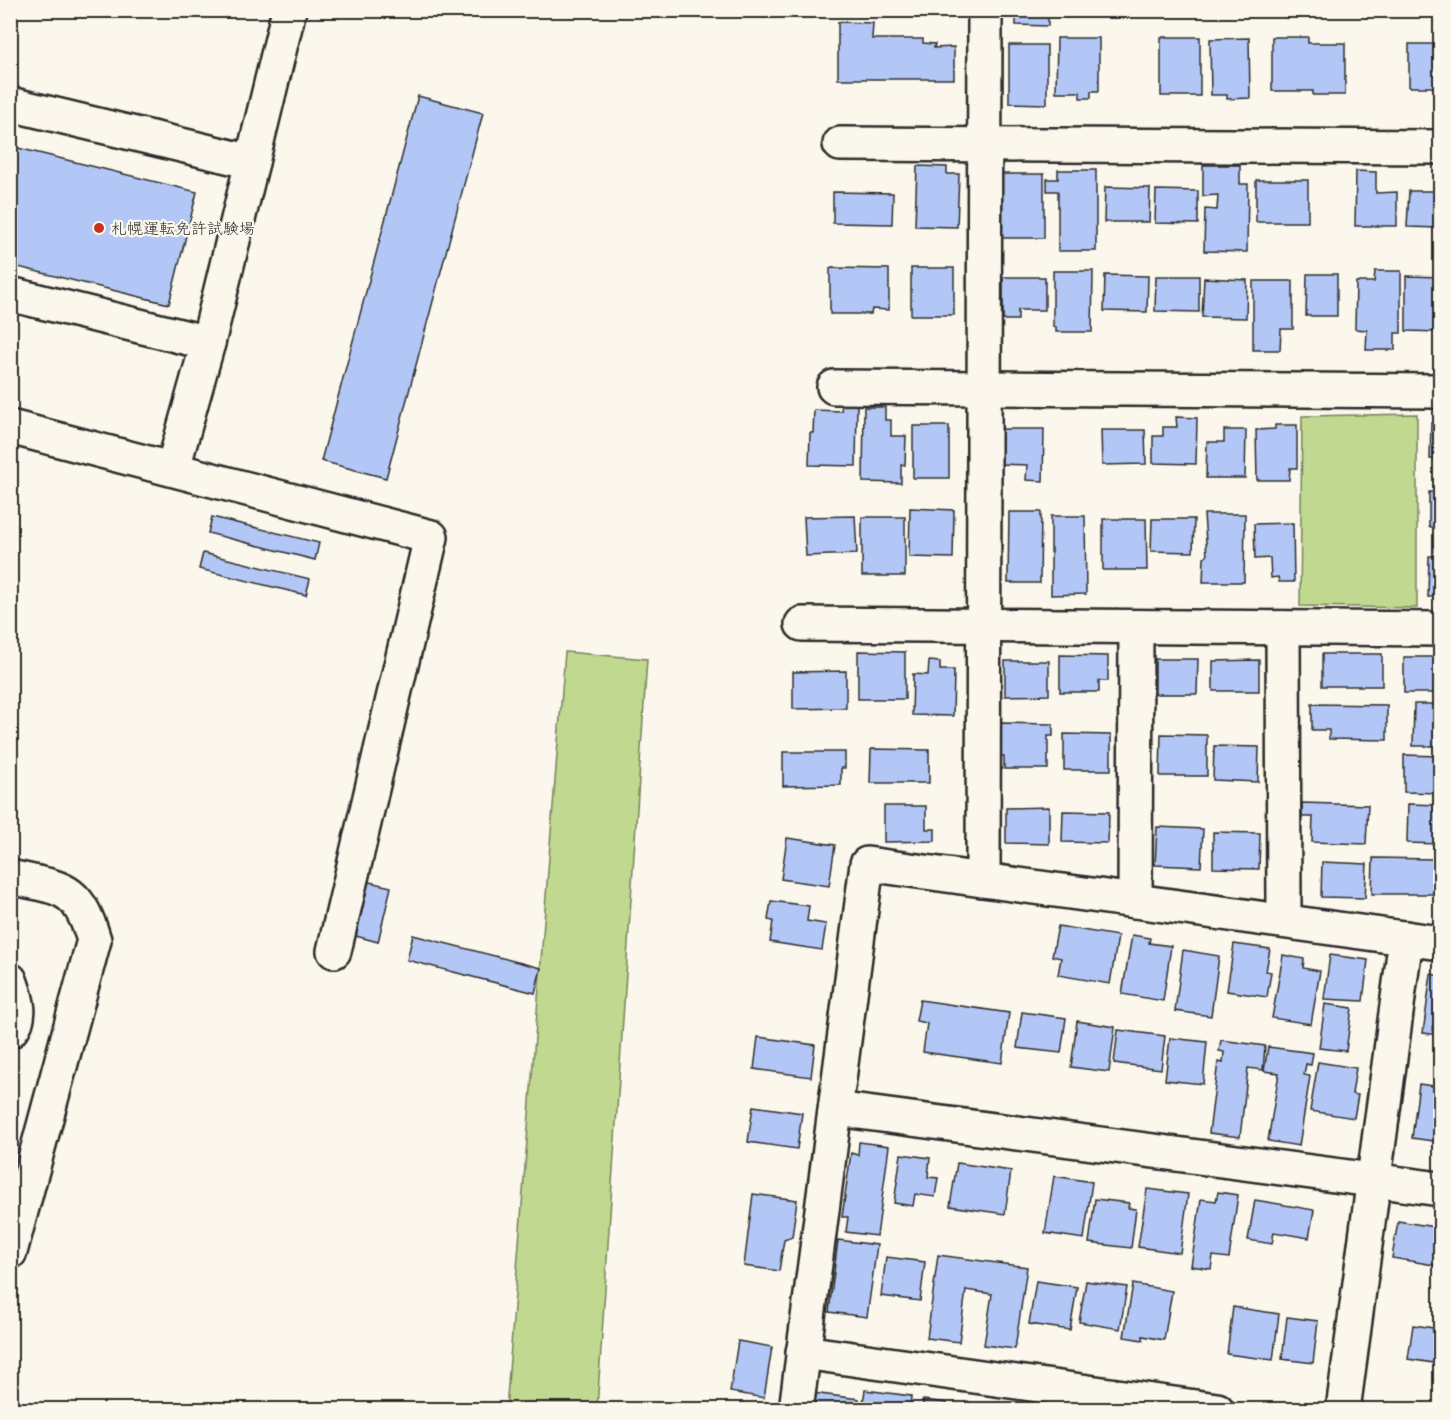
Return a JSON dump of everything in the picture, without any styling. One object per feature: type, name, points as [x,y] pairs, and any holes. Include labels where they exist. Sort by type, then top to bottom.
[{"type":"street","points":[[173,468],[208,343],[289,10]]},
{"type":"street","points":[[983,880],[985,10]]},
{"type":"street","points":[[10,104],[252,162]]},
{"type":"street","points":[[840,144],[1440,147]]},
{"type":"street","points":[[10,294],[208,343]]},
{"type":"street","points":[[834,387],[1440,391]]},
{"type":"street","points":[[10,427],[431,537],[334,951]]},
{"type":"street","points":[[802,624],[1440,629]]},
{"type":"street","points":[[1135,901],[1136,627]]},
{"type":"street","points":[[1283,628],[1284,921]]},
{"type":"street","points":[[796,1410],[867,864],[1440,943]]},
{"type":"street","points":[[10,877],[68,891],[86,912],[94,940],[24,1145],[10,1252]]},
{"type":"street","points":[[1343,1410],[1406,938]]},
{"type":"street","points":[[10,980],[18,1002],[17,1024],[10,1031]]},
{"type":"street","points":[[836,1109],[1440,1189]]},
{"type":"street","points":[[803,1352],[1218,1410]]},
{"type":"green space","points":[[1417,414],[1417,608],[1300,606],[1302,416]]},
{"type":"green space","points":[[565,652],[647,659],[597,1409],[506,1410]]},
{"type":"building","points":[[842,10],[877,10],[877,16],[842,15]]},
{"type":"building","points":[[1016,10],[1048,10],[1048,26],[1016,25]]},
{"type":"building","points":[[1416,10],[1440,10],[1440,16],[1416,16]]},
{"type":"building","points":[[838,22],[873,23],[872,39],[923,39],[923,43],[935,44],[934,48],[954,47],[954,79],[838,79]]},
{"type":"building","points":[[1161,37],[1200,37],[1200,96],[1161,96]]},
{"type":"building","points":[[1272,37],[1308,37],[1308,43],[1345,43],[1345,95],[1313,95],[1313,91],[1272,91]]},
{"type":"building","points":[[1057,38],[1099,38],[1099,91],[1091,91],[1091,98],[1080,98],[1080,92],[1056,92]]},
{"type":"building","points":[[1249,38],[1250,98],[1227,99],[1227,95],[1211,95],[1210,39]]},
{"type":"building","points":[[1409,44],[1440,44],[1440,87],[1409,87]]},
{"type":"building","points":[[1009,45],[1047,45],[1047,104],[1009,103]]},
{"type":"building","points":[[418,96],[483,113],[386,478],[321,461]]},
{"type":"building","name":"札幌運転免許試験場","points":[[10,146],[197,192],[169,304],[10,265]]},
{"type":"building","points":[[1203,165],[1240,165],[1240,184],[1248,184],[1247,252],[1204,251],[1205,209],[1217,210],[1218,195],[1203,196]]},
{"type":"building","points":[[917,166],[947,167],[947,174],[959,174],[957,227],[915,226]]},
{"type":"building","points":[[1058,170],[1096,170],[1096,251],[1058,251],[1058,191],[1047,191],[1047,179],[1058,179]]},
{"type":"building","points":[[1356,171],[1376,172],[1376,193],[1397,192],[1397,226],[1355,226]]},
{"type":"building","points":[[1002,174],[1044,174],[1044,238],[1002,238]]},
{"type":"building","points":[[1256,180],[1308,180],[1308,222],[1256,222]]},
{"type":"building","points":[[1105,187],[1150,188],[1149,222],[1104,222]]},
{"type":"building","points":[[1156,190],[1198,191],[1198,224],[1155,223]]},
{"type":"building","points":[[1409,191],[1440,191],[1440,228],[1407,227]]},
{"type":"building","points":[[833,192],[893,193],[892,224],[833,223]]},
{"type":"building","points":[[830,268],[889,269],[889,310],[872,309],[871,314],[830,314]]},
{"type":"building","points":[[911,268],[954,268],[954,315],[911,315]]},
{"type":"building","points":[[1053,271],[1093,271],[1092,332],[1056,332],[1056,327],[1053,327]]},
{"type":"building","points":[[1375,271],[1401,271],[1401,333],[1395,333],[1395,350],[1366,350],[1367,330],[1355,329],[1356,282],[1374,282]]},
{"type":"building","points":[[1307,274],[1337,274],[1337,316],[1306,316]]},
{"type":"building","points":[[1105,275],[1148,276],[1147,312],[1104,311]]},
{"type":"building","points":[[1156,276],[1199,276],[1199,312],[1155,311]]},
{"type":"building","points":[[1406,276],[1440,277],[1440,332],[1406,331]]},
{"type":"building","points":[[1003,277],[1045,277],[1045,310],[1018,310],[1018,320],[1003,320]]},
{"type":"building","points":[[1204,278],[1247,280],[1246,318],[1202,317]]},
{"type":"building","points":[[1253,281],[1293,281],[1293,329],[1281,329],[1280,350],[1253,350]]},
{"type":"building","points":[[842,404],[857,404],[856,466],[809,465],[810,433],[813,433],[814,410],[841,411]]},
{"type":"building","points":[[864,407],[885,407],[885,420],[891,420],[891,436],[906,436],[905,465],[901,465],[901,483],[863,482]]},
{"type":"building","points":[[1176,417],[1197,418],[1196,464],[1153,463],[1153,436],[1163,436],[1163,427],[1177,427]]},
{"type":"building","points":[[1431,423],[1440,423],[1440,459],[1430,459]]},
{"type":"building","points":[[1275,425],[1297,425],[1297,468],[1290,468],[1289,480],[1257,480],[1256,430],[1275,429]]},
{"type":"building","points":[[913,426],[949,426],[949,478],[913,478]]},
{"type":"building","points":[[1001,429],[1044,429],[1043,481],[1026,480],[1027,465],[1000,464]]},
{"type":"building","points":[[1101,430],[1145,430],[1146,464],[1102,465]]},
{"type":"building","points":[[1224,430],[1246,430],[1245,478],[1206,478],[1207,442],[1224,442]]},
{"type":"building","points":[[1429,492],[1440,492],[1440,527],[1429,527]]},
{"type":"building","points":[[910,508],[954,510],[953,558],[909,557]]},
{"type":"building","points":[[1009,512],[1041,512],[1040,583],[1008,583]]},
{"type":"building","points":[[1204,514],[1245,514],[1244,582],[1203,582],[1204,557],[1207,556]]},
{"type":"building","points":[[855,516],[857,554],[806,556],[804,517]]},
{"type":"building","points":[[1051,516],[1085,516],[1086,594],[1051,595]]},
{"type":"building","points":[[212,517],[319,543],[315,560],[208,533]]},
{"type":"building","points":[[862,517],[905,517],[905,576],[862,576]]},
{"type":"building","points":[[1103,519],[1146,519],[1147,570],[1103,570]]},
{"type":"building","points":[[1152,519],[1194,519],[1193,552],[1151,551]]},
{"type":"building","points":[[1293,523],[1294,582],[1279,582],[1278,577],[1271,578],[1270,558],[1255,559],[1254,524]]},
{"type":"building","points":[[203,553],[310,579],[306,595],[199,569]]},
{"type":"building","points":[[1429,556],[1440,556],[1440,597],[1428,597]]},
{"type":"building","points":[[858,651],[905,652],[905,699],[858,699]]},
{"type":"building","points":[[1322,654],[1382,654],[1382,686],[1322,686]]},
{"type":"building","points":[[1060,655],[1108,656],[1108,681],[1099,681],[1099,692],[1060,692]]},
{"type":"building","points":[[1404,657],[1440,657],[1440,693],[1404,693]]},
{"type":"building","points":[[1155,659],[1198,659],[1197,694],[1155,694]]},
{"type":"building","points":[[1259,660],[1259,691],[1213,691],[1213,661]]},
{"type":"building","points":[[929,661],[940,662],[940,670],[954,670],[953,716],[912,715],[913,674],[928,675]]},
{"type":"building","points":[[1005,661],[1049,661],[1049,695],[1005,696]]},
{"type":"building","points":[[846,671],[846,708],[793,709],[793,672]]},
{"type":"building","points":[[1312,704],[1387,705],[1387,740],[1329,739],[1329,730],[1312,730]]},
{"type":"building","points":[[1414,704],[1440,704],[1440,746],[1413,746]]},
{"type":"building","points":[[1001,723],[1053,724],[1053,736],[1048,736],[1048,769],[1004,769],[1004,756],[1000,756]]},
{"type":"building","points":[[1064,734],[1111,735],[1111,770],[1064,770]]},
{"type":"building","points":[[1161,734],[1207,735],[1207,776],[1160,776]]},
{"type":"building","points":[[1214,746],[1259,747],[1258,782],[1213,780]]},
{"type":"building","points":[[871,749],[929,750],[929,783],[870,783]]},
{"type":"building","points":[[783,752],[845,752],[845,768],[841,768],[841,785],[783,786]]},
{"type":"building","points":[[1404,755],[1440,756],[1440,793],[1404,792]]},
{"type":"building","points":[[1302,803],[1368,805],[1366,844],[1312,842],[1313,817],[1302,817]]},
{"type":"building","points":[[1408,804],[1440,805],[1440,844],[1407,843]]},
{"type":"building","points":[[884,806],[926,806],[926,829],[935,829],[935,841],[884,842]]},
{"type":"building","points":[[1049,807],[1049,844],[1006,843],[1006,808]]},
{"type":"building","points":[[1063,811],[1109,812],[1108,843],[1062,842]]},
{"type":"building","points":[[1157,827],[1203,829],[1201,867],[1155,865]]},
{"type":"building","points":[[1213,832],[1260,833],[1259,869],[1213,868]]},
{"type":"building","points":[[787,838],[835,845],[829,886],[781,879]]},
{"type":"building","points":[[1373,858],[1435,859],[1434,894],[1372,894]]},
{"type":"building","points":[[1322,862],[1367,864],[1365,898],[1321,897]]},
{"type":"building","points":[[365,881],[391,887],[378,942],[352,935]]},
{"type":"building","points":[[771,901],[809,906],[807,921],[826,924],[822,950],[770,942],[773,921],[768,920]]},
{"type":"building","points":[[1058,926],[1118,936],[1110,984],[1058,975],[1061,958],[1052,956]]},
{"type":"building","points":[[413,935],[541,968],[535,993],[407,960]]},
{"type":"building","points":[[1132,935],[1150,938],[1149,943],[1171,946],[1163,1001],[1122,994]]},
{"type":"building","points":[[1234,944],[1270,949],[1266,971],[1271,972],[1267,997],[1227,991]]},
{"type":"building","points":[[1183,950],[1219,956],[1211,1016],[1175,1011]]},
{"type":"building","points":[[1283,955],[1304,959],[1303,968],[1320,971],[1311,1024],[1272,1018]]},
{"type":"building","points":[[1330,955],[1368,960],[1363,1001],[1324,999]]},
{"type":"building","points":[[1431,974],[1440,976],[1440,1035],[1423,1033]]},
{"type":"building","points":[[920,1000],[1009,1013],[1002,1063],[923,1052],[927,1023],[916,1021]]},
{"type":"building","points":[[1325,1004],[1352,1008],[1346,1051],[1319,1048]]},
{"type":"building","points":[[1022,1012],[1066,1018],[1061,1053],[1017,1048]]},
{"type":"building","points":[[1077,1021],[1115,1027],[1109,1072],[1071,1067]]},
{"type":"building","points":[[1118,1030],[1165,1036],[1161,1069],[1114,1063]]},
{"type":"building","points":[[758,1037],[815,1045],[811,1077],[754,1069]]},
{"type":"building","points":[[1170,1038],[1207,1042],[1203,1084],[1165,1080]]},
{"type":"building","points":[[1221,1040],[1265,1046],[1263,1070],[1248,1068],[1240,1137],[1209,1133],[1218,1062],[1223,1063],[1224,1052],[1219,1051]]},
{"type":"building","points":[[1268,1047],[1313,1053],[1311,1065],[1306,1064],[1304,1075],[1310,1076],[1299,1146],[1268,1141],[1279,1073],[1264,1071]]},
{"type":"building","points":[[1318,1062],[1356,1068],[1352,1094],[1358,1095],[1354,1118],[1310,1111]]},
{"type":"building","points":[[1419,1084],[1440,1087],[1440,1142],[1412,1138]]},
{"type":"building","points":[[753,1106],[802,1113],[797,1149],[748,1142]]},
{"type":"building","points":[[859,1142],[889,1146],[877,1236],[846,1232],[848,1217],[842,1217],[851,1153],[858,1155]]},
{"type":"building","points":[[901,1154],[930,1158],[928,1177],[938,1178],[935,1197],[915,1194],[913,1206],[894,1203]]},
{"type":"building","points":[[957,1163],[1011,1171],[1005,1214],[950,1206]]},
{"type":"building","points":[[1054,1176],[1092,1182],[1084,1239],[1045,1233]]},
{"type":"building","points":[[1147,1189],[1188,1194],[1180,1253],[1138,1247]]},
{"type":"building","points":[[1218,1192],[1238,1195],[1229,1258],[1213,1256],[1211,1269],[1191,1266],[1201,1199],[1216,1201]]},
{"type":"building","points":[[753,1194],[797,1200],[792,1237],[784,1240],[779,1271],[744,1266]]},
{"type":"building","points":[[1095,1199],[1129,1203],[1128,1208],[1136,1209],[1131,1248],[1089,1243]]},
{"type":"building","points":[[1255,1200],[1314,1210],[1309,1238],[1274,1232],[1272,1244],[1248,1240]]},
{"type":"building","points":[[1398,1221],[1440,1228],[1440,1266],[1392,1258]]},
{"type":"building","points":[[838,1240],[877,1245],[867,1317],[829,1312]]},
{"type":"building","points":[[938,1255],[1027,1267],[1015,1349],[984,1345],[992,1294],[966,1290],[959,1342],[927,1338]]},
{"type":"building","points":[[886,1257],[925,1262],[920,1301],[881,1296]]},
{"type":"building","points":[[1036,1281],[1077,1287],[1070,1330],[1029,1324]]},
{"type":"building","points":[[1086,1281],[1127,1287],[1120,1329],[1079,1322]]},
{"type":"building","points":[[1133,1284],[1172,1291],[1164,1340],[1143,1336],[1143,1340],[1124,1337]]},
{"type":"building","points":[[1233,1307],[1279,1314],[1273,1360],[1227,1354]]},
{"type":"building","points":[[1287,1317],[1318,1321],[1313,1363],[1282,1359]]},
{"type":"building","points":[[1413,1325],[1440,1329],[1440,1364],[1408,1359]]},
{"type":"building","points":[[738,1341],[772,1347],[764,1398],[730,1392]]},
{"type":"building","points":[[865,1390],[911,1396],[910,1410],[862,1410]]},
{"type":"building","points":[[812,1393],[859,1399],[857,1410],[810,1410]]},
{"type":"building","points":[[923,1400],[947,1403],[946,1410],[922,1410]]},
{"type":"place","name":"札幌運転免許試験場","points":[[99,228]]}]
